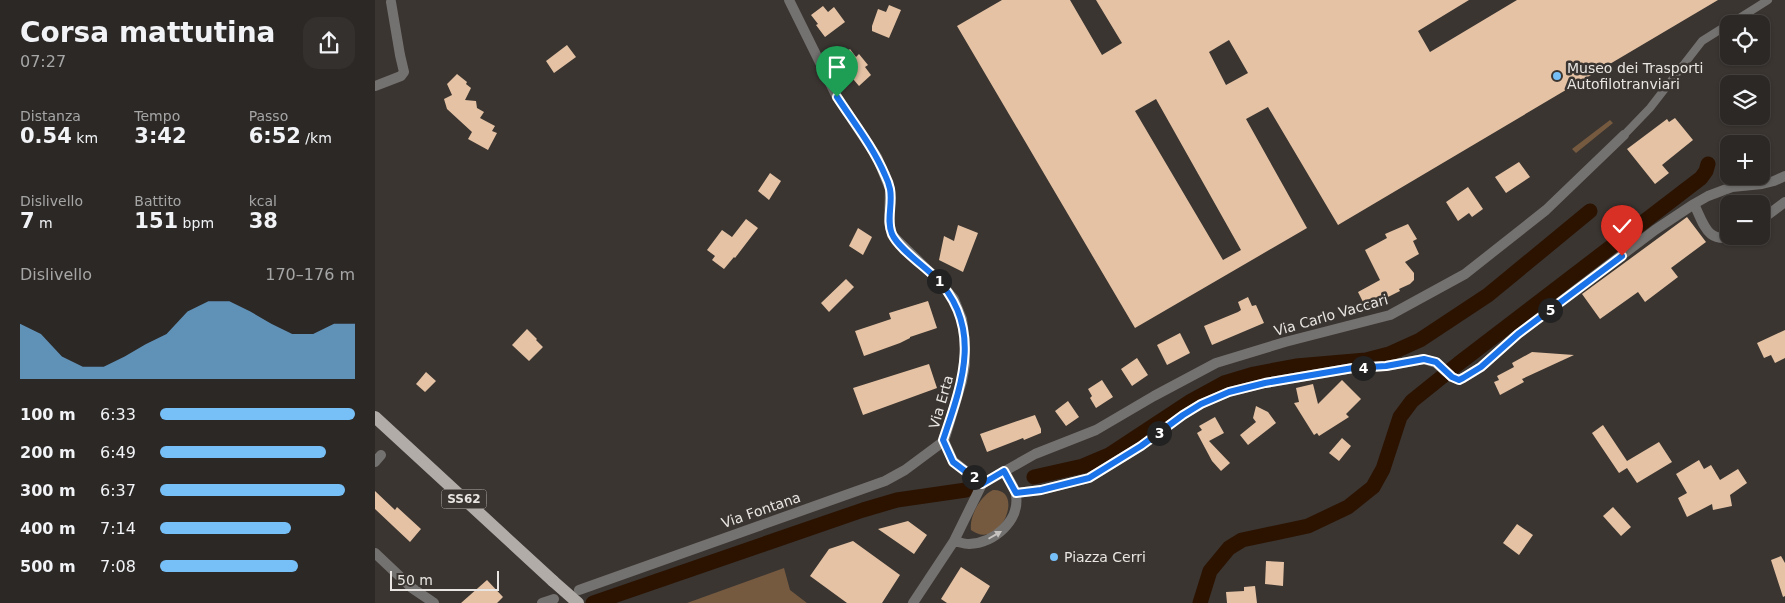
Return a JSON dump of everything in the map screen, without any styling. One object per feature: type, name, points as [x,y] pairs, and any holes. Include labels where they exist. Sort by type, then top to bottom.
[{"type":"main road","name":"SS62","points":[[375,417],[578,603]]},
{"type":"street","name":"Via Erta","points":[[789,0],[837,97],[877,157],[890,189],[889,223],[892,235],[936,278],[954,299],[962,319],[965,365],[962,382],[943,440],[953,462],[982,484]]},
{"type":"street","points":[[375,86],[401,76],[404,72],[391,2]]},
{"type":"street","name":"Via Carlo Vaccari","points":[[982,484],[1035,454],[1096,430],[1216,362],[1390,315],[1398,311],[1473,268],[1546,210],[1624,135]]},
{"type":"street","points":[[1016,493],[1041,490],[1089,478],[1141,446],[1183,415],[1201,404],[1229,392],[1265,383],[1353,368],[1386,366],[1416,359],[1429,360],[1439,364],[1452,377],[1459,380],[1470,375],[1518,334],[1655,230],[1694,204],[1707,196],[1732,187],[1762,184],[1785,176]]},
{"type":"street","points":[[1770,213],[1785,202]]},
{"type":"street","points":[[1694,204],[1707,232],[1720,239]]},
{"type":"street","name":"Via Fontana","points":[[579,590],[885,481],[905,470],[943,440]]},
{"type":"street","points":[[954,541],[970,544],[994,537],[1009,522],[1017,506],[1016,493],[1004,471]]},
{"type":"street","points":[[913,603],[954,541],[982,484]]},
{"type":"street","points":[[375,553],[412,588],[434,603]]},
{"type":"street","points":[[542,603],[554,599]]},
{"type":"lane","name":"Via Carlo Vaccari","points":[[1744,15],[1768,0]]},
{"type":"lane","name":"Via Carlo Vaccari","points":[[1624,135],[1650,108],[1702,41],[1720,30]]},
{"type":"shaded area","points":[[1610,120],[1613,123],[1576,153],[1572,149]]},
{"type":"shaded area","points":[[993,490],[1003,492],[1008,499],[1008,508],[1005,518],[999,527],[991,533],[982,535],[971,530],[972,519],[976,507]]},
{"type":"shaded area","points":[[784,568],[790,590],[807,603],[687,603]]},
{"type":"building","points":[[1002,0],[1070,0],[1102,55],[1122,43],[1096,0],[1469,0],[1418,31],[1430,52],[1517,0],[1718,0],[1338,225],[1268,107],[1246,119],[1307,228],[1135,328],[957,26]],"holes":[[[1229,40],[1248,73],[1226,85],[1209,52]],[[1156,99],[1241,250],[1223,260],[1135,111]]]},
{"type":"building","points":[[889,5],[901,10],[889,38],[872,31],[872,26],[878,9],[886,12]]},
{"type":"building","points":[[823,6],[828,12],[834,7],[845,22],[825,37],[811,15]]},
{"type":"building","points":[[567,45],[576,57],[554,73],[546,61]]},
{"type":"building","points":[[850,49],[856,57],[859,54],[868,65],[865,67],[871,75],[859,86],[837,60]]},
{"type":"building","points":[[457,74],[471,88],[465,100],[476,101],[477,108],[484,112],[480,118],[495,126],[492,131],[497,133],[488,150],[468,139],[472,132],[447,109],[444,99],[452,95],[447,84]]},
{"type":"building","points":[[1675,118],[1693,140],[1662,165],[1669,173],[1655,184],[1627,149],[1667,119],[1669,122]]},
{"type":"building","points":[[1519,162],[1530,177],[1506,193],[1495,177]]},
{"type":"building","points":[[770,173],[781,181],[769,200],[758,191]]},
{"type":"building","points":[[1468,187],[1483,209],[1472,217],[1469,213],[1458,221],[1446,202]]},
{"type":"building","points":[[1687,217],[1706,242],[1671,268],[1678,277],[1645,302],[1638,292],[1600,319],[1582,294]]},
{"type":"building","points":[[746,219],[758,228],[724,269],[712,260],[715,256],[707,250],[722,230],[732,237]]},
{"type":"building","points":[[1408,224],[1417,239],[1413,241],[1419,254],[1405,262],[1414,273],[1414,280],[1399,289],[1400,291],[1366,308],[1358,292],[1380,280],[1365,250],[1387,238],[1385,234]]},
{"type":"building","points":[[958,225],[978,233],[963,272],[939,260],[944,236],[954,241]]},
{"type":"building","points":[[858,228],[872,237],[863,255],[849,246]]},
{"type":"building","points":[[846,279],[854,287],[829,312],[821,303]]},
{"type":"building","points":[[1248,297],[1252,306],[1256,305],[1264,323],[1212,345],[1204,326],[1238,312],[1241,310],[1238,302]]},
{"type":"building","points":[[928,301],[937,328],[864,356],[855,331],[891,319],[889,313]]},
{"type":"building","points":[[527,329],[543,347],[529,361],[512,345]]},
{"type":"building","points":[[1785,330],[1785,358],[1775,363],[1771,355],[1764,358],[1757,343]]},
{"type":"building","points":[[1180,333],[1190,353],[1167,365],[1157,345]]},
{"type":"building","points":[[1532,352],[1574,355],[1522,379],[1524,382],[1500,395],[1494,382],[1499,380],[1497,376],[1514,367],[1512,363]]},
{"type":"building","points":[[1137,358],[1148,375],[1132,386],[1121,369]]},
{"type":"building","points":[[929,364],[937,388],[863,415],[853,388]]},
{"type":"building","points":[[426,372],[436,381],[425,392],[416,384]]},
{"type":"building","points":[[1102,380],[1113,397],[1096,408],[1090,398],[1092,396],[1088,389]]},
{"type":"building","points":[[1342,380],[1361,399],[1346,414],[1349,417],[1319,436],[1317,433],[1314,435],[1294,403],[1299,402],[1296,388],[1313,384],[1318,404]]},
{"type":"building","points":[[1068,401],[1079,417],[1066,426],[1055,411]]},
{"type":"building","points":[[1256,406],[1268,412],[1276,423],[1248,445],[1240,435],[1256,422],[1253,418]]},
{"type":"building","points":[[1035,415],[1041,433],[987,452],[980,434]]},
{"type":"building","points":[[1215,417],[1224,433],[1209,441],[1230,463],[1221,471],[1212,461],[1197,433],[1202,430],[1199,426]]},
{"type":"building","points":[[1603,425],[1627,461],[1659,442],[1672,462],[1637,483],[1627,468],[1619,473],[1592,433]]},
{"type":"building","points":[[1342,438],[1351,446],[1339,461],[1329,453]]},
{"type":"building","points":[[1699,460],[1704,469],[1711,465],[1720,480],[1738,469],[1747,483],[1730,495],[1732,506],[1713,510],[1712,504],[1687,517],[1678,498],[1687,493],[1676,474]]},
{"type":"building","points":[[375,491],[395,510],[397,507],[421,529],[410,542],[375,509]]},
{"type":"building","points":[[1613,507],[1631,527],[1621,536],[1603,516]]},
{"type":"building","points":[[908,521],[927,535],[914,554],[878,529]]},
{"type":"building","points":[[1517,524],[1533,535],[1519,555],[1503,543]]},
{"type":"building","points":[[853,541],[900,575],[882,603],[847,603],[810,576],[829,549]]},
{"type":"building","points":[[1781,556],[1785,563],[1785,596],[1783,597],[1771,560]]},
{"type":"building","points":[[1266,561],[1284,562],[1283,586],[1265,584]]},
{"type":"building","points":[[961,567],[990,586],[980,603],[947,603],[941,599]]},
{"type":"building","points":[[487,580],[503,597],[497,603],[461,603]]},
{"type":"building","points":[[1255,586],[1257,603],[1227,603],[1226,592],[1244,591],[1244,587]]},
{"type":"waterway","points":[[1200,603],[1210,571],[1229,548],[1242,540],[1308,526],[1348,507],[1373,487],[1383,469],[1400,417],[1412,401],[1701,178],[1708,164]]},
{"type":"waterway","points":[[1034,477],[1083,466],[1109,455],[1191,401],[1224,383],[1254,374],[1296,366],[1366,360],[1389,354],[1420,340],[1488,295],[1590,211]]},
{"type":"waterway","points":[[593,603],[863,510],[897,500],[966,490]]},
{"type":"place","name":"Museo dei Trasporti Autofilotranviari","points":[[1557,76]]},
{"type":"place","name":"Piazza Cerri","points":[[1054,557]]},
{"type":"route","points":[[837,97],[877,157],[890,189],[889,223],[892,235],[902,247],[936,278],[954,299],[962,319],[965,365],[962,382],[943,440],[953,462],[982,484],[1004,471],[1016,493],[1041,490],[1089,478],[1141,446],[1183,415],[1201,404],[1229,392],[1265,383],[1353,368],[1386,366],[1416,359],[1432,360],[1452,377],[1459,380],[1481,367],[1518,334],[1622,256]]}]
